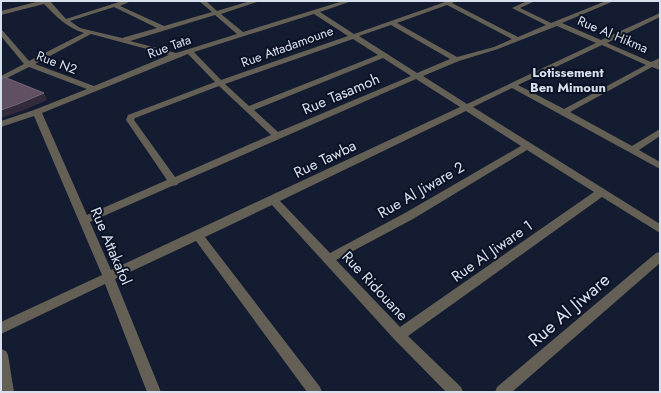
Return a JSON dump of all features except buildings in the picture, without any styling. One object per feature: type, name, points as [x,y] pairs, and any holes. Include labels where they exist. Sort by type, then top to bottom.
[{"type":"street","points":[[1,13],[46,1],[65,21],[78,29],[176,55]]},
{"type":"street","points":[[65,21],[128,1]]},
{"type":"street","points":[[202,1],[244,34]]},
{"type":"street","points":[[124,40],[257,1]]},
{"type":"street","name":"Rue Tata","points":[[1,124],[37,112],[176,55],[349,1]]},
{"type":"street","name":"Rue Al Hikma","points":[[532,1],[515,8],[660,68]]},
{"type":"street","name":"Rue Tasamoh","points":[[84,220],[174,183],[277,136],[456,60],[496,48],[611,1]]},
{"type":"street","points":[[450,2],[517,39]]},
{"type":"street","name":"Rue Attadamoune","points":[[174,183],[130,120],[131,117],[353,35],[450,2]]},
{"type":"street","points":[[114,5],[164,29]]},
{"type":"street","points":[[315,12],[660,229]]},
{"type":"street","name":"Rue Tawba","points":[[1,328],[660,15]]},
{"type":"street","points":[[391,22],[456,60]]},
{"type":"street","name":"Rue N2","points":[[1,32],[5,43],[28,64],[95,89]]},
{"type":"street","points":[[1,79],[90,32]]},
{"type":"street","points":[[189,51],[220,83],[277,136]]},
{"type":"street","points":[[248,109],[385,55]]},
{"type":"street","points":[[564,112],[660,60]]},
{"type":"street","points":[[512,85],[564,112],[660,166]]},
{"type":"street","name":"Rue Attakafol","points":[[37,112],[108,276],[154,392]]},
{"type":"street","points":[[633,150],[660,132]]},
{"type":"street","name":"Rue Al Jiware 2","points":[[329,260],[409,216],[527,146]]},
{"type":"street","name":"Rue Al Jiware 1","points":[[399,335],[602,192]]},
{"type":"street","name":"Rue Ridouane","points":[[273,200],[399,335],[456,392]]},
{"type":"street","points":[[198,235],[315,392]]},
{"type":"street","name":"Rue Al Jiware","points":[[502,392],[660,256]]},
{"type":"street","points":[[1,356],[7,392]]},
{"type":"district","name":"Lotissement Ben Mimoun","points":[[568,80]]}]
